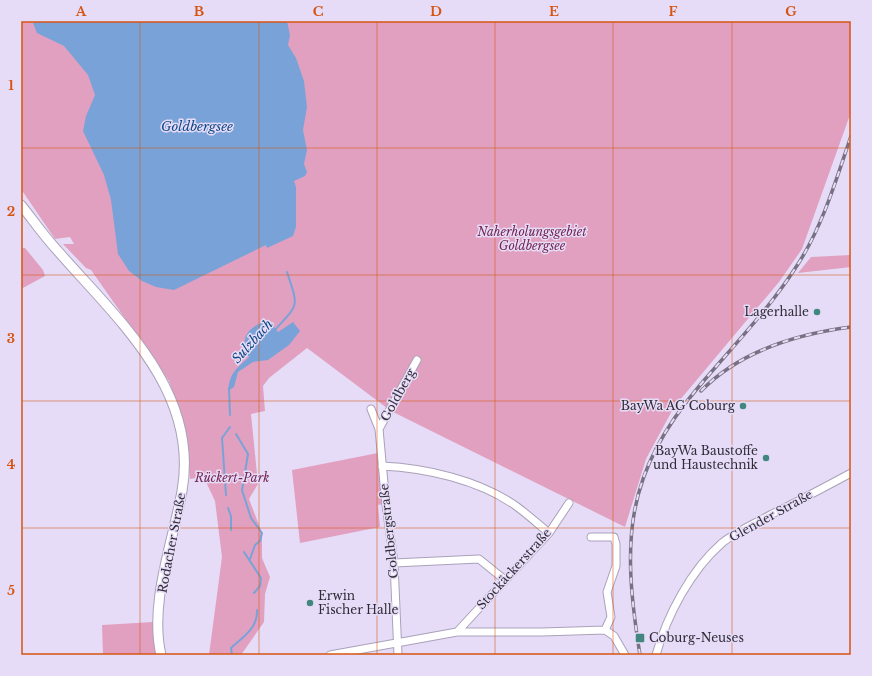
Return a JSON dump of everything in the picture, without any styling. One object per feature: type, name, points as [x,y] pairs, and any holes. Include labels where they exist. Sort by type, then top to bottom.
[{"type":"street","name":"Rodacher Straße","points":[[21,205],[57,251],[134,338],[160,376],[175,409],[183,446],[184,478],[162,582],[158,629],[161,655]]},
{"type":"street","name":"Goldberg","points":[[378,429],[417,360]]},
{"type":"street","name":"Goldbergstraße","points":[[371,409],[378,429],[394,563],[398,655]]},
{"type":"street","points":[[382,466],[415,469],[462,481],[514,505],[548,533]]},
{"type":"street","name":"Glender Straße","points":[[656,655],[679,599],[689,581],[698,568],[723,543],[750,526],[851,473]]},
{"type":"street","name":"Stockäckerstraße","points":[[457,632],[548,533],[569,503]]},
{"type":"street","points":[[591,537],[614,537],[616,544],[616,566],[607,592],[611,617],[606,630]]},
{"type":"street","points":[[394,563],[479,559],[505,580]]},
{"type":"street","points":[[330,655],[457,632],[606,630],[614,636],[625,655]]},
{"type":"green space","name":"Naherholungsgebiet Goldbergsee","points":[[21,21],[851,21],[851,112],[802,249],[779,282],[674,407],[646,459],[625,527],[391,411],[307,348],[269,378],[263,386],[265,411],[251,414],[258,484],[249,499],[262,533],[262,558],[270,577],[265,594],[264,622],[241,655],[209,655],[222,557],[215,501],[207,484],[207,476],[190,479],[186,431],[169,381],[91,270],[86,268],[63,244],[74,244],[70,237],[55,239],[21,189]]},
{"type":"green space","points":[[21,248],[25,248],[43,270],[45,276],[21,289]]},
{"type":"green space","points":[[851,255],[851,267],[798,273],[811,257]]},
{"type":"green space","points":[[378,453],[383,504],[378,505],[380,527],[300,543],[292,470]]},
{"type":"green space","points":[[153,622],[157,655],[103,655],[102,625]]},
{"type":"water","name":"Goldbergsee","points":[[38,21],[287,21],[290,35],[288,45],[296,58],[304,81],[307,107],[303,130],[307,150],[304,164],[307,172],[305,176],[294,181],[296,187],[296,227],[293,236],[267,248],[266,245],[174,290],[156,287],[142,281],[129,271],[118,254],[111,200],[104,175],[83,131],[86,116],[95,95],[88,75],[64,46],[37,33],[33,23]]},
{"type":"water","points":[[269,320],[278,332],[293,322],[300,331],[289,345],[268,360],[253,362],[238,372],[234,387],[228,391],[230,379],[234,371],[249,357],[245,344],[247,333],[262,322]]},
{"type":"waterway","name":"Sulzbach","points":[[274,331],[292,310],[294,305],[294,293],[287,272]]},
{"type":"waterway","name":"Sulzbach","points":[[229,389],[230,415]]},
{"type":"waterway","name":"Sulzbach","points":[[226,495],[222,438],[230,427]]},
{"type":"waterway","name":"Sulzbach","points":[[236,434],[248,454],[242,490],[251,518],[262,533],[260,541],[255,545],[250,559]]},
{"type":"waterway","name":"Sulzbach","points":[[228,508],[231,516],[231,530]]},
{"type":"waterway","name":"Sulzbach","points":[[244,552],[261,578],[260,586],[254,593]]},
{"type":"waterway","name":"Sulzbach","points":[[232,655],[231,648],[249,632],[255,622],[257,610]]},
{"type":"railway","points":[[640,655],[634,615],[631,578],[631,544],[634,511],[643,480],[656,449],[675,417],[701,384],[752,326],[798,264],[822,218],[851,136]]},
{"type":"railway","points":[[701,391],[716,377],[751,355],[810,334],[851,327]]},
{"type":"place","name":"Lagerhalle","points":[[817,312]]},
{"type":"place","name":"BayWa AG Coburg","points":[[743,406]]},
{"type":"place","name":"BayWa Baustoffe und Haustechnik","points":[[766,458]]},
{"type":"place","name":"Erwin Fischer Halle","points":[[310,603]]},
{"type":"place","name":"Coburg-Neuses","points":[[640,638]]},
{"type":"park label","name":"Rückert-Park","points":[[232,478]]}]
